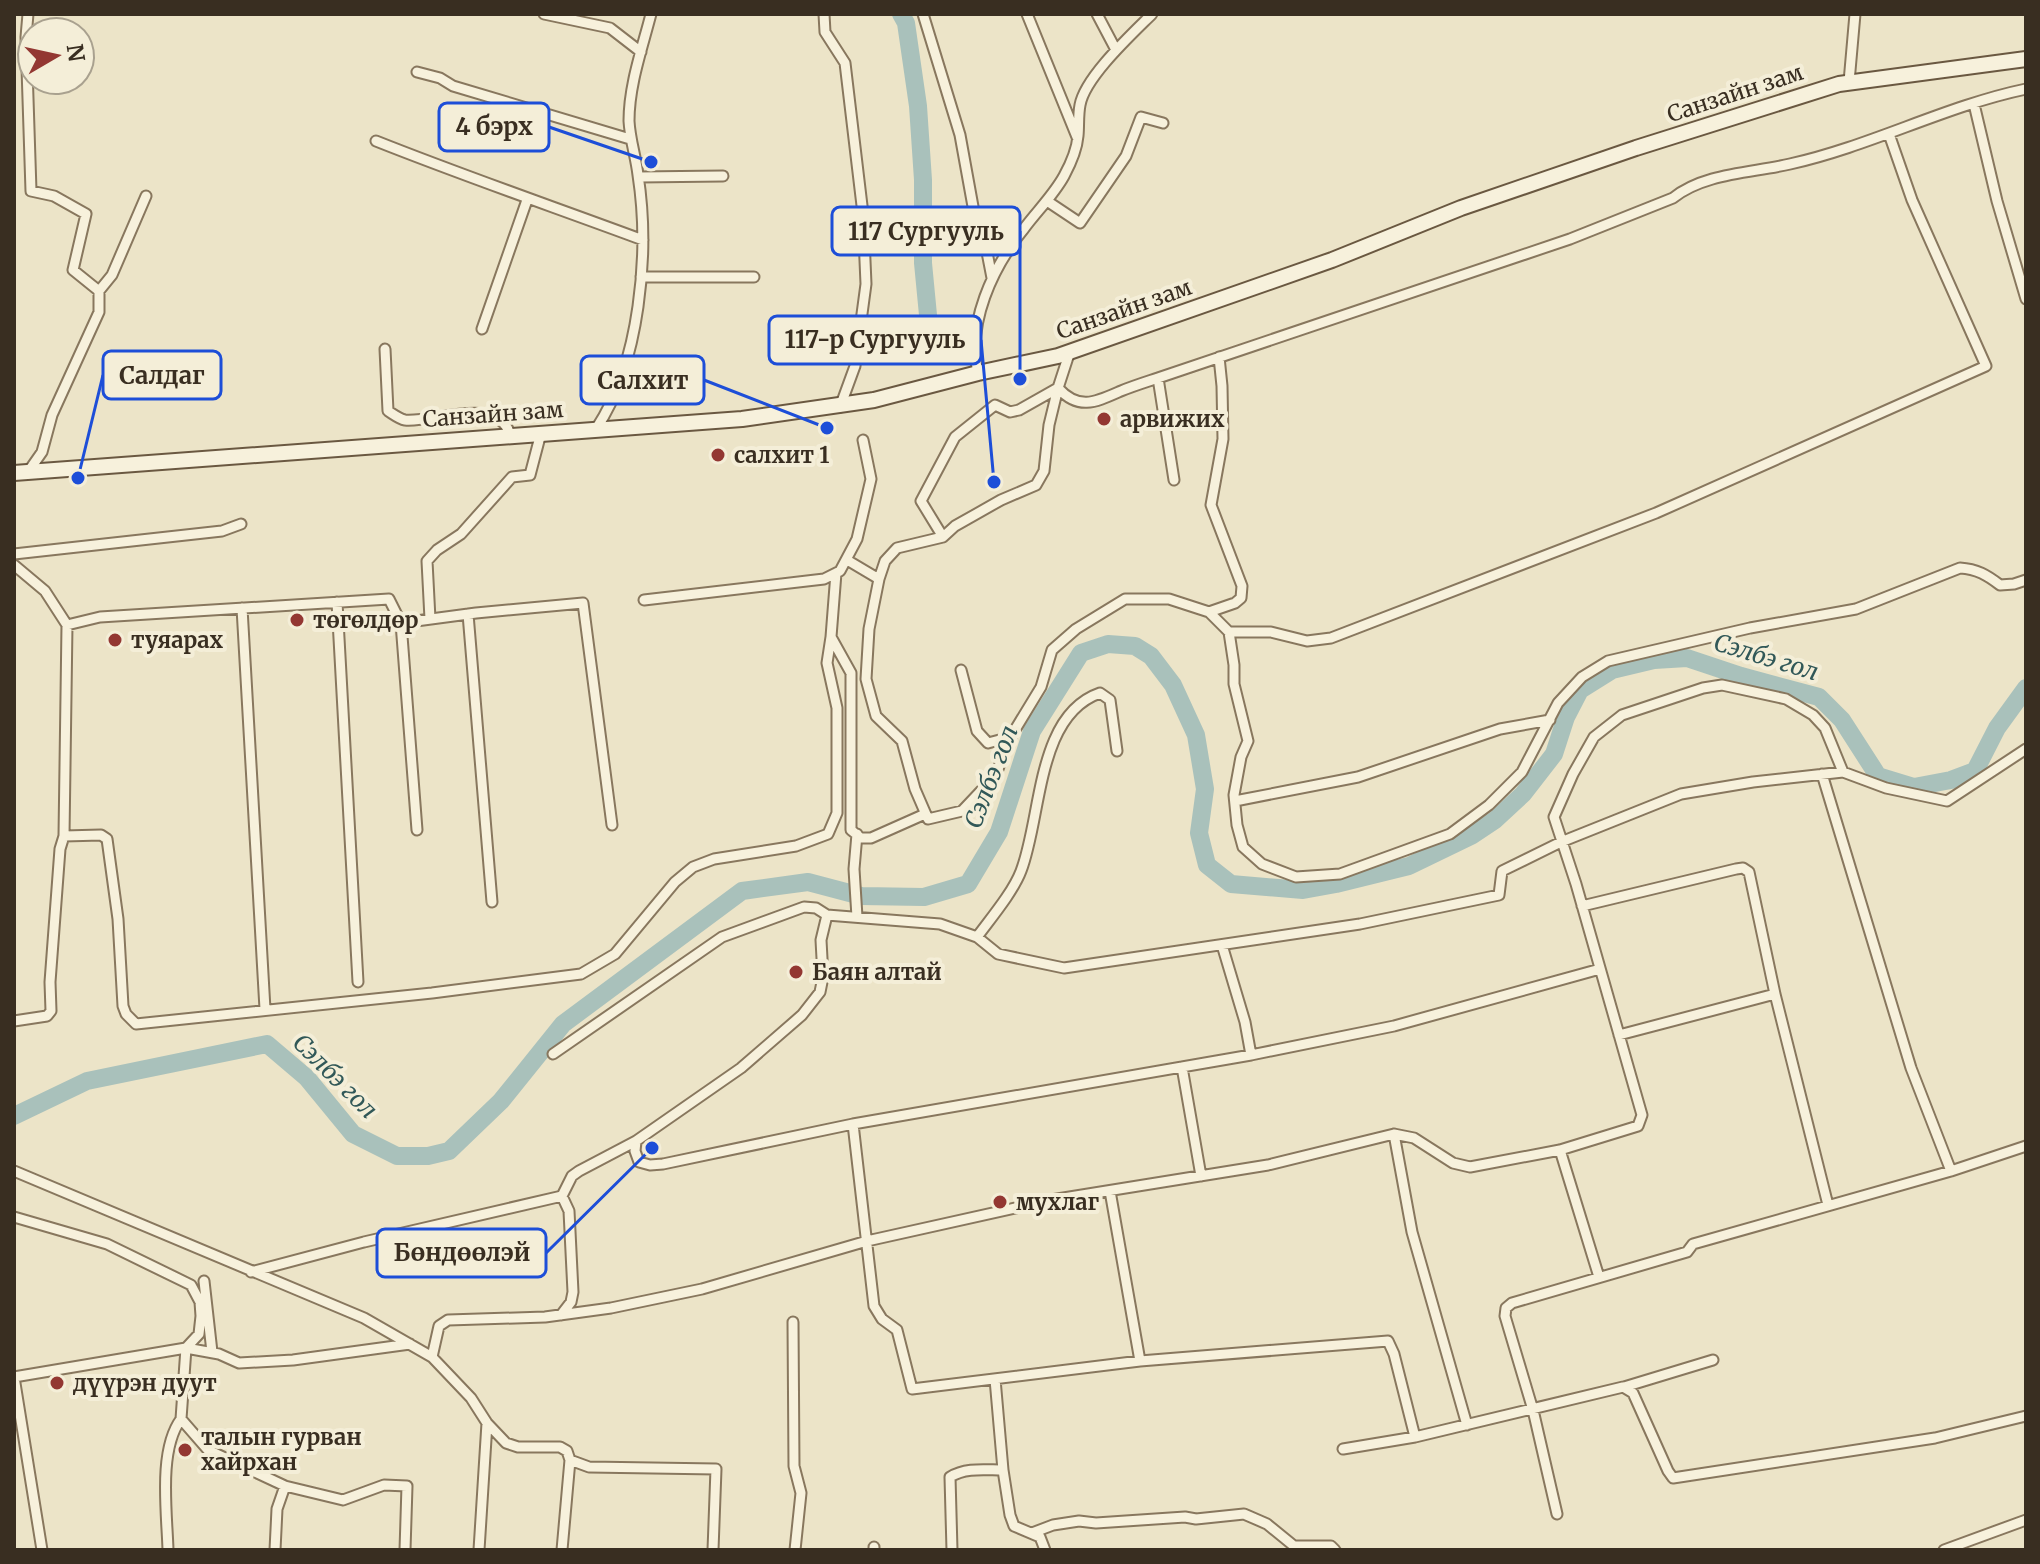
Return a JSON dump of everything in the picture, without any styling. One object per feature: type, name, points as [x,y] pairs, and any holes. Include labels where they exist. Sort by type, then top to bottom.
[{"type":"main road","name":"Санзайн зам","points":[[21,473],[742,419],[840,407],[1070,351],[1332,260],[1461,208],[1636,148],[1849,82],[2026,59]]},
{"type":"street","points":[[28,14],[31,191],[54,196],[86,214],[73,270],[99,291]]},
{"type":"street","points":[[544,14],[610,28],[641,52]]},
{"type":"street","points":[[596,429],[615,396],[629,356],[641,277],[643,240],[639,177],[630,139],[629,118],[637,66],[651,14]]},
{"type":"street","points":[[824,14],[825,32],[845,63],[859,174],[866,284],[855,366],[840,407]]},
{"type":"street","points":[[923,14],[960,135],[974,212],[985,242],[992,278]]},
{"type":"street","points":[[1027,14],[1078,140]]},
{"type":"street","points":[[1097,14],[1116,50]]},
{"type":"street","points":[[978,373],[974,358],[976,330],[992,278],[1020,233],[1064,176],[1078,140],[1080,104],[1087,89],[1116,50],[1152,14]]},
{"type":"street","points":[[1849,82],[1855,14]]},
{"type":"street","points":[[417,72],[440,78],[453,86],[630,139]]},
{"type":"street","points":[[1058,388],[1066,397],[1077,402],[1097,403],[1158,378],[1570,239],[1673,198],[1684,189],[1748,170],[1790,164],[2026,89]]},
{"type":"street","points":[[1974,104],[1997,201],[2026,299]]},
{"type":"street","points":[[1047,201],[1080,223],[1126,156],[1141,117],[1163,123]]},
{"type":"street","points":[[1229,632],[1271,632],[1307,641],[1331,638],[1656,513],[1986,366],[1912,200],[1889,134]]},
{"type":"street","points":[[376,141],[527,200],[643,240]]},
{"type":"street","points":[[639,177],[723,176]]},
{"type":"street","points":[[21,473],[42,452],[52,415],[99,312],[99,291],[112,275],[146,196]]},
{"type":"street","points":[[482,329],[527,200]]},
{"type":"street","points":[[641,277],[754,277]]},
{"type":"street","points":[[385,349],[388,411],[402,420],[475,413],[497,417],[509,428],[510,435]]},
{"type":"street","points":[[1070,351],[1049,425],[1044,471],[1036,485],[1001,500],[955,526],[943,537],[897,548],[885,561],[879,579],[869,629],[866,679],[876,716],[902,741],[928,819],[962,811],[996,775],[1011,737],[1041,687],[1052,650],[1076,629],[1125,599],[1169,599],[1209,612],[1229,632],[1234,684],[1248,741],[1241,757],[1235,801],[1243,847],[1262,864],[1296,877],[1340,874],[1450,834],[1489,805],[1522,772],[1558,703],[1582,677],[1608,661],[1750,628],[1856,609],[1960,568],[1986,574],[2000,585],[2026,580]]},
{"type":"street","points":[[1209,612],[1235,603],[1241,598],[1242,586],[1211,505],[1223,439],[1219,357]]},
{"type":"street","points":[[1158,378],[1174,480]]},
{"type":"street","points":[[943,537],[921,501],[955,437],[995,405],[1010,412],[1019,410],[1058,388]]},
{"type":"street","points":[[430,619],[427,561],[461,534],[512,477],[530,475],[541,433]]},
{"type":"street","points":[[644,600],[824,579],[840,571],[857,539],[871,479],[863,440]]},
{"type":"street","points":[[14,554],[222,531],[241,524]]},
{"type":"street","points":[[847,560],[879,579]]},
{"type":"street","points":[[14,565],[45,591],[67,625],[64,836],[60,849],[50,982],[51,1011],[47,1016],[14,1021]]},
{"type":"street","points":[[64,836],[101,835],[107,839],[118,919],[123,1006],[130,1021],[136,1024],[581,974],[615,954],[675,882],[693,867],[714,859],[796,846],[823,838],[832,828],[837,813],[837,708],[827,663],[836,573]]},
{"type":"street","points":[[67,625],[100,617],[389,599],[401,623],[417,830]]},
{"type":"street","points":[[337,602],[358,982]]},
{"type":"street","points":[[401,623],[583,603],[612,825]]},
{"type":"street","points":[[242,608],[265,1009]]},
{"type":"street","points":[[468,614],[492,902]]},
{"type":"street","points":[[831,637],[851,673],[851,830],[861,838],[871,838],[925,814]]},
{"type":"street","points":[[961,670],[977,731],[988,743],[1011,737]]},
{"type":"street","points":[[432,1357],[441,1322],[560,1316],[696,1290],[867,1241],[1051,1200],[1268,1165],[1394,1134],[1414,1138],[1453,1163],[1470,1167],[1560,1150],[1638,1126],[1641,1122],[1619,1035],[1554,817],[1594,737],[1622,715],[1703,688],[1722,685],[1786,699],[1813,715],[1825,728],[1843,772]]},
{"type":"street","points":[[977,937],[1021,873],[1043,777],[1058,730],[1085,698],[1100,693],[1110,700],[1117,751]]},
{"type":"street","points":[[1235,801],[1358,777],[1500,729],[1550,720]]},
{"type":"street","points":[[553,1054],[722,937],[804,907],[816,908],[827,915],[940,924],[977,937],[998,954],[1064,968],[1360,924],[1499,895],[1502,871],[1561,842],[1681,794],[1843,772],[1886,788],[1947,801],[2026,749]]},
{"type":"street","points":[[1822,774],[1911,1068],[1951,1171]]},
{"type":"street","points":[[857,834],[854,869],[857,917]]},
{"type":"street","points":[[1582,906],[1743,868],[1749,872],[1775,994],[1828,1205]]},
{"type":"street","points":[[562,1196],[572,1176],[636,1141],[741,1068],[812,1003],[820,992],[823,977],[821,940],[827,915]]},
{"type":"street","points":[[1222,945],[1245,1022],[1251,1055]]},
{"type":"street","points":[[636,1141],[636,1157],[639,1162],[650,1165],[853,1124],[1251,1055],[1394,1026],[1600,969]]},
{"type":"street","points":[[1619,1035],[1775,994]]},
{"type":"street","points":[[1182,1067],[1201,1176]]},
{"type":"street","points":[[853,1124],[876,1313],[897,1330],[912,1389],[1140,1361],[1388,1341],[1415,1437]]},
{"type":"street","points":[[1394,1134],[1412,1232],[1467,1425]]},
{"type":"street","points":[[1557,1514],[1533,1410],[1505,1316],[1506,1308],[1512,1303],[1687,1252],[1693,1244],[1951,1171],[2026,1146]]},
{"type":"street","points":[[1560,1150],[1599,1277]]},
{"type":"street","points":[[14,1171],[364,1318],[432,1357],[471,1398],[487,1423],[506,1443],[518,1447],[560,1447],[567,1451],[570,1460],[562,1550]]},
{"type":"street","points":[[1110,1191],[1140,1361]]},
{"type":"street","points":[[251,1272],[562,1196]]},
{"type":"street","points":[[560,1316],[571,1302],[573,1292],[569,1211],[562,1196]]},
{"type":"street","points":[[14,1217],[107,1244],[191,1285],[200,1302],[200,1350]]},
{"type":"street","points":[[168,1550],[167,1455],[173,1430],[181,1419],[200,1350],[204,1281]]},
{"type":"street","points":[[793,1322],[794,1466],[801,1493],[795,1550]]},
{"type":"street","points":[[42,1550],[14,1377],[200,1350],[239,1363],[293,1360],[410,1344]]},
{"type":"street","points":[[1343,1449],[1415,1437],[1533,1410],[1713,1360]]},
{"type":"street","points":[[995,1379],[1010,1515],[1014,1526],[1040,1537],[1045,1550]]},
{"type":"street","points":[[1623,1387],[1633,1393],[1673,1478],[1935,1438],[2026,1416]]},
{"type":"street","points":[[181,1419],[208,1450],[285,1486],[343,1500],[384,1485],[407,1486],[405,1550]]},
{"type":"street","points":[[479,1550],[487,1423]]},
{"type":"street","points":[[570,1460],[589,1467],[716,1469],[713,1550]]},
{"type":"street","points":[[952,1550],[950,1477],[959,1471],[1003,1470]]},
{"type":"street","points":[[275,1550],[277,1509],[285,1486]]},
{"type":"street","points":[[1032,1533],[1053,1525],[1079,1521],[1096,1523],[1172,1517],[1196,1519],[1244,1514],[1267,1524],[1294,1546],[1331,1546],[1335,1550]]},
{"type":"street","points":[[1944,1550],[2026,1520]]},
{"type":"waterway","points":[[901,14],[906,23],[918,106],[923,180],[923,263],[928,315]]},
{"type":"waterway","name":"Сэлбэ гол","points":[[14,1116],[87,1081],[267,1044],[307,1078],[353,1134],[397,1156],[428,1156],[449,1151],[501,1101],[563,1024],[742,891],[808,882],[861,896],[924,897],[968,884],[999,832],[1032,731],[1081,653],[1108,644],[1135,646],[1151,656],[1173,685],[1196,735],[1205,789],[1199,833],[1207,865],[1231,884],[1303,890],[1409,866],[1471,836],[1495,820],[1523,794],[1554,754],[1566,717],[1580,690],[1612,670],[1654,660],[1687,658],[1819,697],[1842,720],[1878,776],[1914,787],[1951,780],[1975,771],[1997,728],[2026,688]]},
{"type":"place","name":"4 бэрх","points":[[651,162]]},
{"type":"place","name":"117 Сургууль","points":[[1020,379]]},
{"type":"place","name":"арвижих","points":[[1104,419]]},
{"type":"place","name":"Салхит","points":[[827,428]]},
{"type":"place","name":"салхит 1","points":[[718,455]]},
{"type":"place","name":"Салдаг","points":[[78,478]]},
{"type":"place","name":"117-р Сургууль","points":[[994,482]]},
{"type":"place","name":"төгөлдөр","points":[[297,620]]},
{"type":"place","name":"туяарах","points":[[115,640]]},
{"type":"place","name":"Баян алтай","points":[[796,972]]},
{"type":"place","name":"Бөндөөлэй","points":[[652,1148]]},
{"type":"place","name":"мухлаг","points":[[1000,1202]]},
{"type":"place","name":"дүүрэн дуут","points":[[57,1383]]},
{"type":"place","name":"талын гурван хайрхан","points":[[185,1450]]}]
